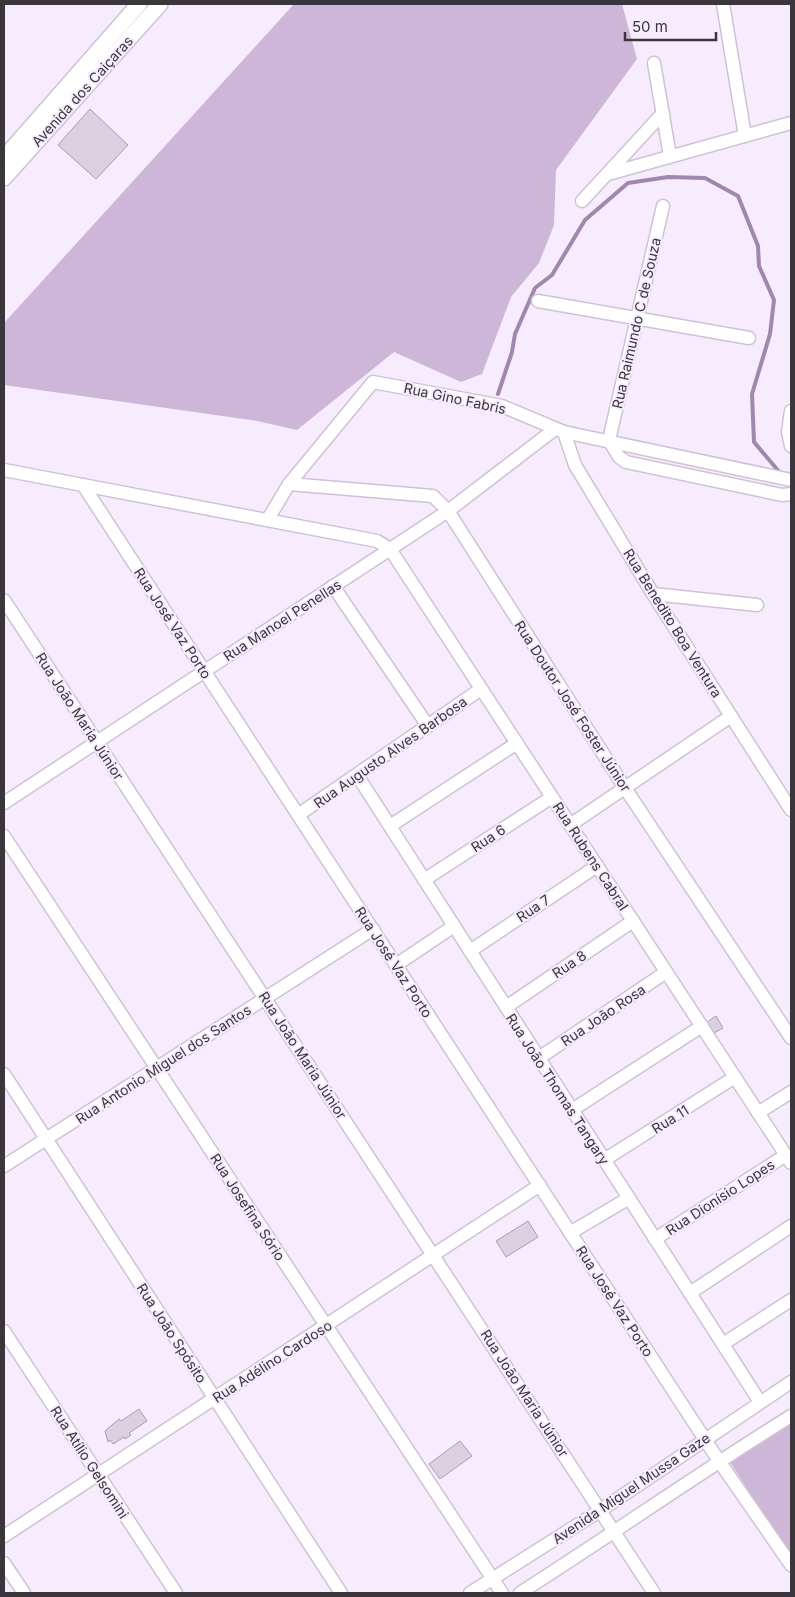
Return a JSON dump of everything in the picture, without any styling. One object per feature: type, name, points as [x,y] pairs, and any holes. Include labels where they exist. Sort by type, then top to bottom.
[{"type":"street","name":"Avenida dos Caiçaras","points":[[4,158],[139,4]]},
{"type":"street","name":"Avenida dos Caiçaras","points":[[4,178],[160,4]]},
{"type":"street","points":[[723,4],[745,136]]},
{"type":"street","points":[[654,63],[670,156]]},
{"type":"street","points":[[582,201],[663,114]]},
{"type":"street","points":[[608,174],[791,123]]},
{"type":"street","name":"Rua Raimundo C de Souza","points":[[609,440],[664,206]]},
{"type":"street","points":[[538,301],[750,338]]},
{"type":"street","name":"Rua Gino Fabris","points":[[268,519],[289,484],[373,382],[502,406],[560,430],[791,480]]},
{"type":"street","points":[[791,411],[788,432],[791,446]]},
{"type":"street","name":"Rua Manoel Penellas","points":[[4,803],[448,511],[560,430]]},
{"type":"street","name":"Rua Benedito Boa Ventura","points":[[560,430],[575,465],[653,594],[791,810]]},
{"type":"street","points":[[609,440],[619,457],[626,462],[787,494]]},
{"type":"street","points":[[4,470],[377,540],[390,549]]},
{"type":"street","name":"Rua Doutor José Foster Júnior","points":[[289,484],[433,496],[448,511],[625,788],[791,1038]]},
{"type":"street","name":"Rua José Vaz Porto","points":[[83,485],[719,1461]]},
{"type":"street","name":"Rua Rubens Cabral","points":[[390,549],[788,1159]]},
{"type":"street","points":[[333,586],[428,726]]},
{"type":"street","points":[[653,594],[757,605]]},
{"type":"street","name":"Rua João Maria Júnior","points":[[4,600],[615,1532]]},
{"type":"street","name":"Rua Augusto Alves Barbosa","points":[[298,815],[481,689]]},
{"type":"street","points":[[570,825],[732,716]]},
{"type":"street","points":[[390,826],[516,743]]},
{"type":"street","name":"Rua João Thomas Tangary","points":[[357,775],[760,1402]]},
{"type":"street","name":"Rua 6","points":[[424,880],[552,797]]},
{"type":"street","name":"Rua Josefina Sório","points":[[4,836],[502,1593]]},
{"type":"street","name":"Rua 7","points":[[470,951],[597,866]]},
{"type":"street","name":"Rua 8","points":[[506,1007],[633,921]]},
{"type":"street","points":[[396,965],[454,926]]},
{"type":"street","name":"Rua Antonio Miguel dos Santos","points":[[4,1166],[373,929]]},
{"type":"street","name":"Rua João Rosa","points":[[539,1058],[666,972]]},
{"type":"street","points":[[572,1110],[702,1026]]},
{"type":"street","name":"Rua João Spósito","points":[[4,1074],[341,1593]]},
{"type":"street","name":"Rua 11","points":[[604,1160],[735,1077]]},
{"type":"street","points":[[758,1113],[791,1092]]},
{"type":"street","name":"Rua Dionísio Lopes","points":[[655,1239],[788,1159]]},
{"type":"street","name":"Rua Adélino Cardoso","points":[[4,1536],[540,1185]]},
{"type":"street","points":[[570,1233],[629,1198]]},
{"type":"street","points":[[690,1293],[791,1226]]},
{"type":"street","points":[[722,1344],[791,1300]]},
{"type":"street","name":"Rua Atílio Gelsomini","points":[[4,1331],[176,1593]]},
{"type":"street","name":"Avenida Miguel Mussa Gaze","points":[[470,1593],[602,1510],[791,1382]]},
{"type":"street","name":"Avenida Miguel Mussa Gaze","points":[[520,1593],[615,1532],[719,1461],[791,1416]]},
{"type":"street","points":[[719,1461],[791,1565]]},
{"type":"street","points":[[615,1532],[654,1593]]},
{"type":"street","points":[[4,1563],[24,1593]]},
{"type":"shaded area","points":[[294,4],[622,4],[637,59],[556,170],[554,225],[539,263],[511,297],[482,374],[461,382],[394,352],[297,430],[257,421],[4,385],[4,323]]},
{"type":"shaded area","points":[[791,1423],[791,1557],[730,1462]]},
{"type":"building","points":[[90,109],[128,145],[96,179],[58,145]]},
{"type":"building","points":[[716,1016],[723,1028],[714,1033],[707,1022]]},
{"type":"building","points":[[528,1221],[538,1237],[506,1257],[496,1241]]},
{"type":"building","points":[[139,1409],[147,1421],[129,1433],[131,1435],[125,1439],[124,1437],[113,1444],[110,1440],[108,1442],[105,1431],[119,1419],[121,1421]]},
{"type":"building","points":[[460,1441],[472,1456],[440,1479],[429,1464]]},
{"type":"waterway","points":[[498,394],[512,352],[515,334],[535,288],[552,275],[585,220],[628,183],[668,177],[705,178],[738,196],[758,246],[759,266],[774,300],[770,334],[752,394],[754,442],[781,474]]}]
